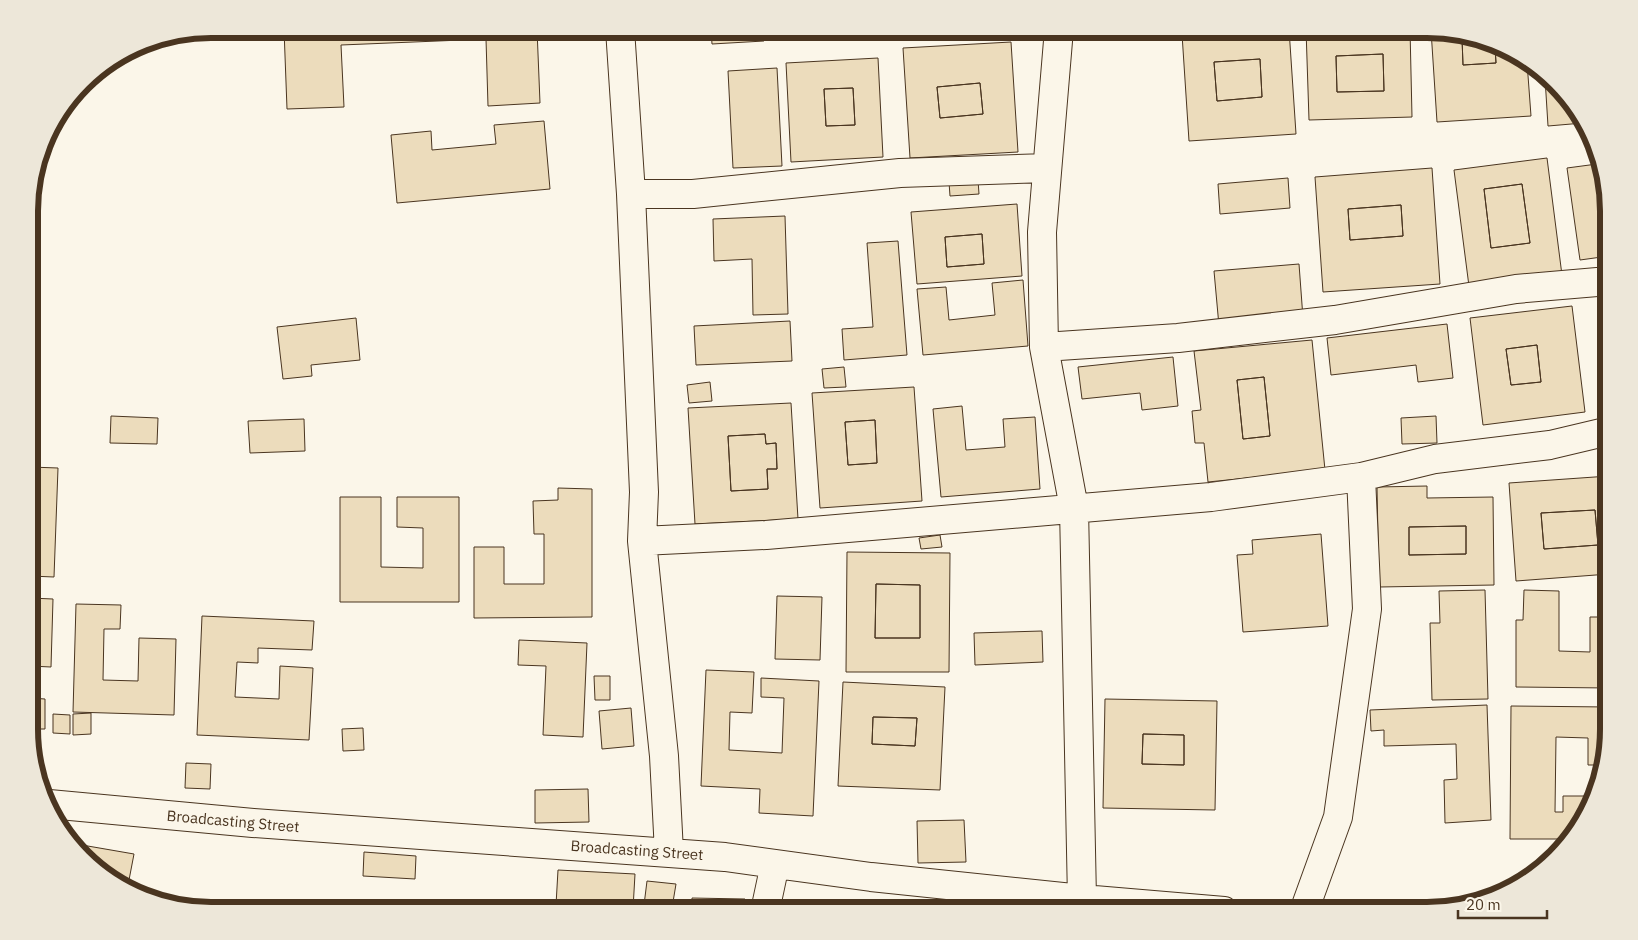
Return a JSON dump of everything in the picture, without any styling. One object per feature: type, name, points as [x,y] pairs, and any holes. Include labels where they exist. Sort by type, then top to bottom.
[{"type":"street","points":[[621,38],[631,194],[644,492],[642,541],[664,756],[669,852]]},
{"type":"street","points":[[1058,38],[1042,232],[1044,348],[1074,508],[1082,899]]},
{"type":"street","points":[[631,194],[692,194],[900,174],[1047,168]]},
{"type":"street","points":[[1044,348],[1178,338],[1335,320],[1516,289],[1600,282]]},
{"type":"street","points":[[642,541],[766,535],[1211,497],[1361,477],[1435,459],[1550,445],[1600,433]]},
{"type":"street","points":[[1307,902],[1338,817],[1367,609],[1361,477]]},
{"type":"street","name":"Broadcasting Street","points":[[54,805],[252,823],[725,857],[871,877],[1118,902]]},
{"type":"street","points":[[767,902],[775,864]]},
{"type":"building","points":[[284,38],[537,38],[540,103],[488,106],[486,39],[341,45],[344,107],[287,109]]},
{"type":"building","points":[[712,38],[764,38],[764,41],[712,44]]},
{"type":"building","points":[[1182,38],[1290,38],[1296,134],[1189,141]],"holes":[[[1260,59],[1262,97],[1217,101],[1214,62]]]},
{"type":"building","points":[[1306,38],[1410,38],[1412,117],[1309,120]],"holes":[[[1383,54],[1384,91],[1337,92],[1336,56]]]},
{"type":"building","points":[[1432,38],[1462,41],[1463,65],[1496,63],[1495,52],[1528,70],[1531,116],[1437,122]]},
{"type":"building","points":[[1462,41],[1495,52],[1496,63],[1463,65]]},
{"type":"building","points":[[1011,42],[1018,152],[910,158],[903,48]],"holes":[[[980,83],[983,114],[940,118],[937,87]]]},
{"type":"building","points":[[1383,54],[1384,91],[1337,92],[1336,56]]},
{"type":"building","points":[[878,58],[883,157],[791,162],[786,63]],"holes":[[[853,88],[855,125],[826,126],[824,89]]]},
{"type":"building","points":[[1260,59],[1262,97],[1217,101],[1214,62]]},
{"type":"building","points":[[777,68],[782,166],[733,168],[728,71]]},
{"type":"building","points":[[980,83],[983,114],[940,118],[937,87]]},
{"type":"building","points":[[1545,84],[1558,96],[1577,124],[1548,126]]},
{"type":"building","points":[[853,88],[855,125],[826,126],[824,89]]},
{"type":"building","points":[[544,121],[550,189],[397,203],[391,135],[431,131],[432,150],[496,144],[494,125]]},
{"type":"building","points":[[1547,158],[1563,283],[1470,294],[1454,170]],"holes":[[[1522,184],[1530,243],[1491,248],[1484,189]]]},
{"type":"building","points":[[1594,164],[1600,199],[1600,257],[1580,260],[1567,168]]},
{"type":"building","points":[[1432,168],[1440,284],[1323,292],[1315,177]],"holes":[[[1401,205],[1403,236],[1350,240],[1348,209]]]},
{"type":"building","points":[[1288,178],[1290,208],[1220,214],[1218,184]]},
{"type":"building","points":[[978,180],[979,194],[950,196],[949,182]]},
{"type":"building","points":[[1522,184],[1530,243],[1491,248],[1484,189]]},
{"type":"building","points":[[1017,204],[1022,276],[917,284],[911,212]],"holes":[[[982,234],[984,264],[947,267],[945,237]]]},
{"type":"building","points":[[1401,205],[1403,236],[1350,240],[1348,209]]},
{"type":"building","points":[[785,216],[788,314],[753,315],[752,259],[714,261],[713,219]]},
{"type":"building","points":[[982,234],[984,264],[947,267],[945,237]]},
{"type":"building","points":[[898,241],[907,355],[844,360],[842,329],[873,327],[867,243]]},
{"type":"building","points":[[1299,264],[1303,318],[1219,326],[1214,271]]},
{"type":"building","points":[[1023,280],[1028,346],[923,355],[917,289],[946,287],[949,320],[995,315],[992,283]]},
{"type":"building","points":[[1572,306],[1585,412],[1483,425],[1470,318]],"holes":[[[1537,345],[1541,382],[1511,385],[1506,349]]]},
{"type":"building","points":[[356,318],[360,360],[311,365],[312,376],[283,379],[277,327]]},
{"type":"building","points":[[790,321],[792,361],[696,365],[694,326]]},
{"type":"building","points":[[1447,324],[1453,378],[1418,382],[1416,365],[1331,375],[1327,338]]},
{"type":"building","points":[[1312,340],[1325,470],[1208,482],[1204,443],[1195,443],[1192,411],[1201,410],[1194,351]],"holes":[[[1264,377],[1270,436],[1243,439],[1237,380]]]},
{"type":"building","points":[[1537,345],[1541,382],[1511,385],[1506,349]]},
{"type":"building","points":[[1173,357],[1178,406],[1142,410],[1140,393],[1082,399],[1078,367]]},
{"type":"building","points":[[844,367],[846,387],[824,388],[822,369]]},
{"type":"building","points":[[1264,377],[1270,436],[1243,439],[1237,380]]},
{"type":"building","points":[[710,382],[712,401],[689,403],[687,385]]},
{"type":"building","points":[[914,387],[922,501],[820,508],[812,393]],"holes":[[[875,420],[877,463],[848,465],[845,422]]]},
{"type":"building","points":[[791,403],[798,519],[695,524],[688,408]],"holes":[[[765,434],[766,444],[776,443],[777,469],[767,469],[768,489],[731,491],[728,436]]]},
{"type":"building","points":[[962,406],[966,450],[1005,447],[1003,419],[1035,417],[1040,489],[941,497],[933,409]]},
{"type":"building","points":[[111,416],[158,418],[157,444],[110,443]]},
{"type":"building","points":[[1436,416],[1437,443],[1402,444],[1401,418]]},
{"type":"building","points":[[304,419],[305,451],[250,453],[248,421]]},
{"type":"building","points":[[875,420],[877,463],[848,465],[845,422]]},
{"type":"building","points":[[765,434],[766,444],[776,443],[777,469],[767,469],[768,489],[731,491],[728,436]]},
{"type":"building","points":[[38,467],[58,468],[54,577],[38,576]]},
{"type":"building","points":[[1600,477],[1600,575],[1516,581],[1509,483]],"holes":[[[1595,510],[1598,545],[1544,549],[1541,513]]]},
{"type":"building","points":[[1427,486],[1427,498],[1493,497],[1494,585],[1379,587],[1377,487]],"holes":[[[1466,526],[1466,554],[1409,555],[1409,527]]]},
{"type":"building","points":[[558,488],[592,489],[592,617],[474,618],[474,547],[504,547],[504,584],[544,584],[544,534],[534,534],[533,501],[558,500]]},
{"type":"building","points":[[340,497],[381,497],[381,567],[423,568],[423,528],[397,527],[397,497],[459,497],[459,602],[340,602]]},
{"type":"building","points":[[1595,510],[1598,545],[1544,549],[1541,513]]},
{"type":"building","points":[[1466,526],[1466,554],[1409,555],[1409,527]]},
{"type":"building","points":[[1321,534],[1328,626],[1243,632],[1237,555],[1253,554],[1252,540]]},
{"type":"building","points":[[940,535],[942,547],[921,549],[919,538]]},
{"type":"building","points":[[847,552],[950,553],[949,672],[846,672]],"holes":[[[876,584],[920,585],[920,638],[875,638]]]},
{"type":"building","points":[[876,584],[920,585],[920,638],[875,638]]},
{"type":"building","points":[[1485,590],[1488,699],[1432,700],[1430,623],[1440,623],[1439,591]]},
{"type":"building","points":[[1524,590],[1559,591],[1559,651],[1590,652],[1590,617],[1600,617],[1600,688],[1516,687],[1516,620],[1523,620]]},
{"type":"building","points":[[777,596],[822,597],[820,660],[775,659]]},
{"type":"building","points":[[38,598],[53,599],[51,667],[38,666]]},
{"type":"building","points":[[76,604],[121,605],[120,629],[104,629],[103,680],[138,681],[139,638],[176,639],[174,715],[73,712]]},
{"type":"building","points":[[202,616],[314,621],[312,650],[258,648],[258,663],[237,662],[235,697],[279,699],[280,666],[313,668],[309,740],[197,735]]},
{"type":"building","points":[[1042,631],[1043,662],[975,665],[974,633]]},
{"type":"building","points":[[519,640],[587,643],[583,737],[543,735],[546,666],[518,665]]},
{"type":"building","points":[[706,670],[754,672],[752,713],[730,712],[729,750],[782,753],[784,698],[761,697],[761,678],[819,681],[813,816],[759,813],[760,789],[701,786]]},
{"type":"building","points":[[594,676],[610,676],[610,700],[595,700]]},
{"type":"building","points":[[843,682],[945,687],[940,790],[838,786]],"holes":[[[873,717],[917,718],[915,746],[872,744]]]},
{"type":"building","points":[[38,699],[45,699],[45,729],[38,729]]},
{"type":"building","points":[[1105,699],[1217,701],[1215,810],[1103,808]],"holes":[[[1143,734],[1184,735],[1184,765],[1142,764]]]},
{"type":"building","points":[[1487,705],[1491,820],[1445,823],[1444,780],[1457,779],[1456,744],[1384,746],[1384,730],[1371,731],[1370,710]]},
{"type":"building","points":[[1511,706],[1600,707],[1600,741],[1596,765],[1588,765],[1588,738],[1556,737],[1555,812],[1563,812],[1563,796],[1587,796],[1571,826],[1562,839],[1510,839]]},
{"type":"building","points":[[631,708],[634,746],[602,749],[599,711]]},
{"type":"building","points":[[91,713],[91,734],[73,735],[73,714]]},
{"type":"building","points":[[53,714],[70,715],[70,734],[53,733]]},
{"type":"building","points":[[873,717],[917,718],[915,746],[872,744]]},
{"type":"building","points":[[363,728],[364,750],[343,751],[342,729]]},
{"type":"building","points":[[1143,734],[1184,735],[1184,765],[1142,764]]},
{"type":"building","points":[[186,763],[211,764],[210,789],[185,788]]},
{"type":"building","points":[[588,789],[589,822],[535,823],[535,790]]},
{"type":"building","points":[[964,820],[966,862],[918,863],[917,821]]},
{"type":"building","points":[[82,846],[134,854],[129,880],[124,879],[105,867]]},
{"type":"building","points":[[364,852],[416,856],[415,879],[363,876]]},
{"type":"building","points":[[558,870],[635,874],[633,902],[556,902]]},
{"type":"building","points":[[647,881],[676,884],[673,902],[644,902]]},
{"type":"building","points":[[692,898],[745,899],[745,902],[692,902]]}]
